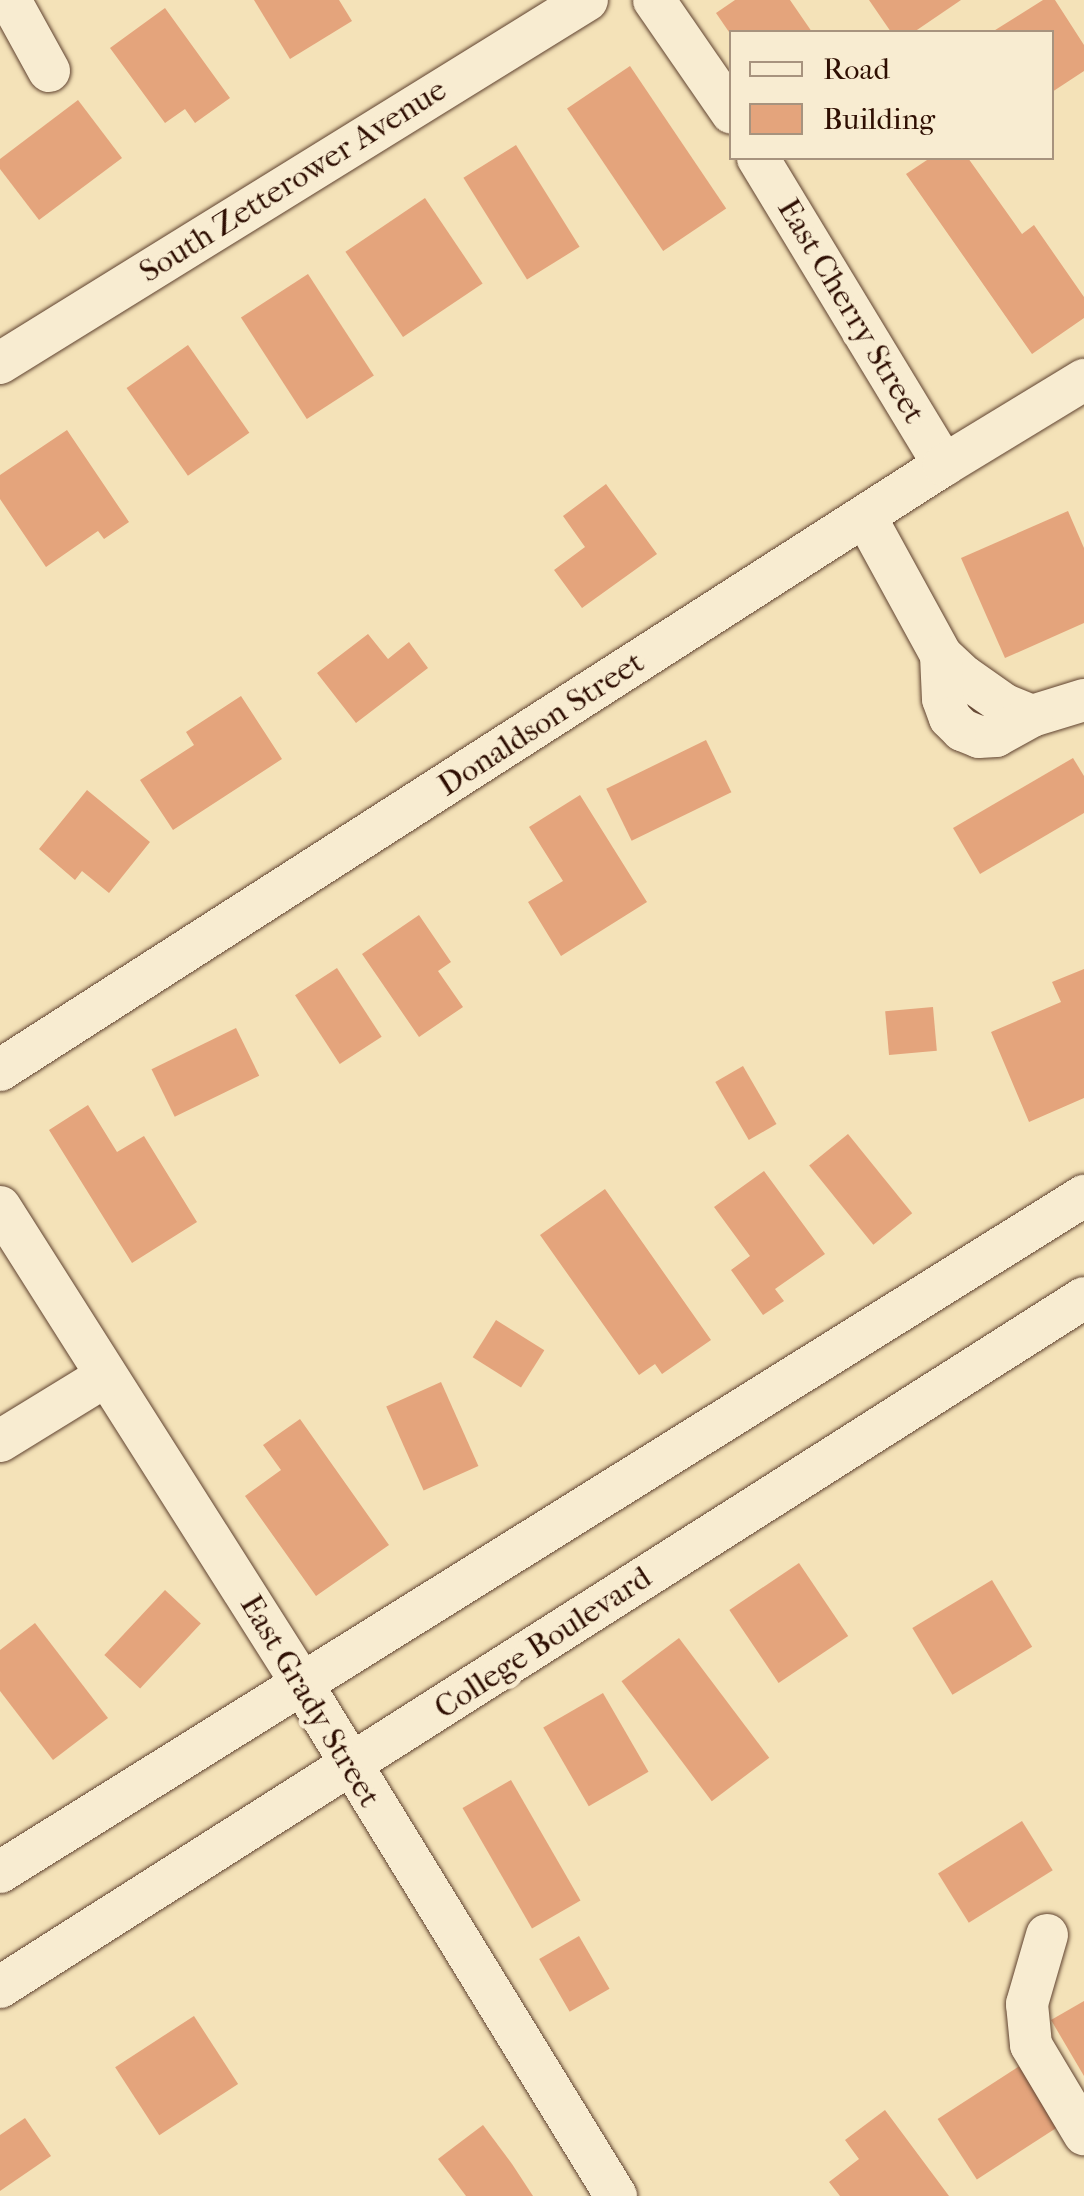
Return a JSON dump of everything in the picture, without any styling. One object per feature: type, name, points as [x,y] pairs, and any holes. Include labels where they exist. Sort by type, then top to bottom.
[{"type":"street","points":[[10,0],[49,70]]},
{"type":"street","name":"South Zetterower Avenue","points":[[0,363],[587,0]]},
{"type":"street","points":[[654,0],[729,109]]},
{"type":"street","name":"East Cherry Street","points":[[759,160],[944,465]]},
{"type":"street","name":"Donaldson Street","points":[[0,1070],[944,465],[1084,380]]},
{"type":"street","points":[[865,516],[942,655],[1005,705],[1032,716],[1084,700]]},
{"type":"street","points":[[0,1872],[1084,1196]]},
{"type":"street","name":"East Grady Street","points":[[0,1207],[300,1682],[616,2196]]},
{"type":"street","name":"College Boulevard","points":[[0,1986],[1084,1298]]},
{"type":"street","points":[[0,1441],[106,1376]]},
{"type":"street","points":[[1047,1935],[1027,2004],[1031,2045],[1084,2134]]},
{"type":"building","points":[[254,0],[339,0],[352,21],[290,59]]},
{"type":"building","points":[[735,0],[790,0],[811,30],[729,32],[716,13]]},
{"type":"building","points":[[869,0],[961,0],[917,30],[890,30]]},
{"type":"building","points":[[1043,0],[1055,0],[1084,45],[1084,71],[1054,91],[1054,30],[995,30]]},
{"type":"building","points":[[165,8],[230,98],[195,123],[185,109],[165,123],[110,48]]},
{"type":"building","points":[[630,66],[726,209],[663,251],[567,108]]},
{"type":"building","points":[[78,100],[122,158],[39,220],[0,169],[0,159]]},
{"type":"building","points":[[516,145],[580,247],[527,280],[463,178]]},
{"type":"building","points":[[927,160],[969,160],[1022,234],[1034,225],[1084,297],[1084,318],[1032,354],[906,174]]},
{"type":"building","points":[[425,198],[483,283],[403,337],[345,252]]},
{"type":"building","points":[[308,274],[374,375],[307,419],[241,318]]},
{"type":"building","points":[[188,345],[249,433],[188,476],[127,388]]},
{"type":"building","points":[[67,430],[129,522],[104,539],[98,531],[46,567],[0,499],[0,475]]},
{"type":"building","points":[[606,484],[657,554],[582,608],[554,570],[585,547],[563,516]]},
{"type":"building","points":[[1068,511],[1084,548],[1084,623],[1005,658],[961,558]]},
{"type":"building","points":[[368,634],[388,659],[409,642],[428,668],[356,723],[317,673]]},
{"type":"building","points":[[241,696],[282,759],[173,830],[140,780],[194,745],[186,732]]},
{"type":"building","points":[[706,740],[731,792],[632,841],[606,789]]},
{"type":"building","points":[[1073,758],[1084,776],[1084,813],[980,874],[953,828]]},
{"type":"building","points":[[87,790],[150,842],[109,893],[82,871],[75,880],[39,849]]},
{"type":"building","points":[[580,795],[647,902],[561,956],[528,902],[563,881],[529,827]]},
{"type":"building","points":[[419,915],[451,962],[438,971],[463,1007],[419,1037],[362,954]]},
{"type":"building","points":[[337,968],[382,1037],[340,1064],[295,995]]},
{"type":"building","points":[[1084,969],[1084,1098],[1029,1122],[991,1032],[1061,1002],[1052,982]]},
{"type":"building","points":[[933,1007],[937,1051],[889,1055],[885,1011]]},
{"type":"building","points":[[236,1028],[259,1076],[175,1117],[152,1069]]},
{"type":"building","points":[[743,1066],[776,1124],[749,1140],[715,1082]]},
{"type":"building","points":[[88,1105],[117,1152],[144,1136],[197,1222],[132,1263],[49,1130]]},
{"type":"building","points":[[848,1134],[912,1213],[873,1245],[809,1165]]},
{"type":"building","points":[[764,1171],[825,1254],[775,1289],[784,1301],[763,1315],[731,1270],[750,1256],[714,1207]]},
{"type":"building","points":[[605,1189],[711,1340],[662,1374],[655,1364],[639,1375],[540,1235]]},
{"type":"building","points":[[496,1320],[544,1350],[521,1388],[473,1357]]},
{"type":"building","points":[[441,1382],[478,1466],[424,1490],[386,1406]]},
{"type":"building","points":[[300,1419],[389,1545],[316,1596],[245,1496],[281,1470],[263,1445]]},
{"type":"building","points":[[799,1563],[848,1636],[779,1683],[729,1610]]},
{"type":"building","points":[[992,1580],[1032,1647],[952,1695],[912,1628]]},
{"type":"building","points":[[165,1590],[201,1623],[140,1689],[104,1655]]},
{"type":"building","points":[[35,1623],[108,1718],[53,1760],[0,1691],[0,1650]]},
{"type":"building","points":[[679,1638],[769,1758],[712,1801],[621,1681]]},
{"type":"building","points":[[603,1693],[648,1772],[589,1806],[543,1728]]},
{"type":"building","points":[[511,1780],[580,1900],[532,1928],[463,1808]]},
{"type":"building","points":[[1022,1821],[1053,1870],[969,1923],[938,1873]]},
{"type":"building","points":[[579,1936],[610,1989],[570,2012],[539,1959]]},
{"type":"building","points":[[1084,2001],[1084,2076],[1051,2020]]},
{"type":"building","points":[[194,2016],[238,2084],[159,2135],[115,2067]]},
{"type":"building","points":[[1024,2063],[1063,2123],[977,2179],[938,2119]]},
{"type":"building","points":[[885,2110],[949,2196],[840,2196],[829,2182],[859,2159],[845,2140]]},
{"type":"building","points":[[25,2118],[51,2156],[0,2191],[0,2135]]},
{"type":"building","points":[[483,2125],[533,2196],[466,2196],[438,2159]]}]
